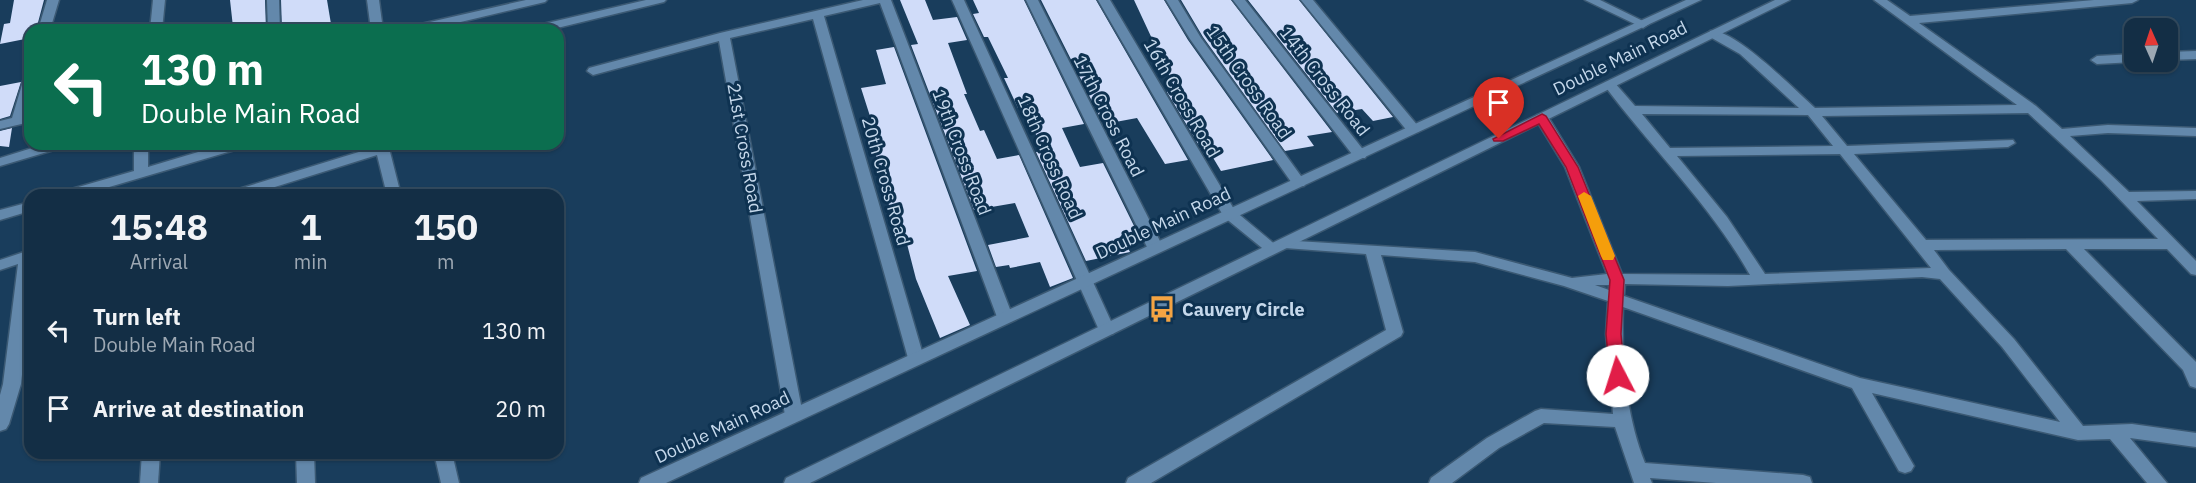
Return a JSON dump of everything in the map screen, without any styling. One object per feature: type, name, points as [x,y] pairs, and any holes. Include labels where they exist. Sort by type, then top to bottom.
[{"type":"street","points":[[46,24],[53,0]]},
{"type":"street","points":[[157,24],[159,0]]},
{"type":"street","points":[[273,0],[274,24]]},
{"type":"street","points":[[373,0],[376,24]]},
{"type":"street","points":[[438,24],[541,0]]},
{"type":"street","points":[[559,24],[660,0]]},
{"type":"street","points":[[593,71],[724,36],[878,0]]},
{"type":"street","name":"19th Cross Road","points":[[885,0],[1005,318]]},
{"type":"street","name":"18th Cross Road","points":[[958,0],[1107,330]]},
{"type":"street","name":"17th Cross Road","points":[[1032,0],[1155,247]]},
{"type":"street","name":"16th Cross Road","points":[[1104,0],[1229,214]]},
{"type":"street","name":"15th Cross Road","points":[[1172,0],[1196,39],[1299,183]]},
{"type":"street","name":"14th Cross Road","points":[[1239,0],[1360,154]]},
{"type":"street","points":[[1307,0],[1413,129]]},
{"type":"street","points":[[1591,0],[1642,24]]},
{"type":"street","name":"Double Main Road","points":[[793,483],[818,477],[1107,330],[1784,0]]},
{"type":"street","points":[[1880,0],[2031,109],[2060,133],[2196,270]]},
{"type":"street","points":[[1910,20],[2132,0]]},
{"type":"street","name":"Double Main Road","points":[[648,483],[1642,24],[1686,1]]},
{"type":"street","name":"20th Cross Road","points":[[818,14],[916,358]]},
{"type":"street","points":[[1714,34],[1744,51],[1812,111],[1944,274],[2008,343],[2078,433]]},
{"type":"street","name":"21st Cross Road","points":[[724,36],[794,415]]},
{"type":"street","points":[[2178,56],[2196,55]]},
{"type":"street","points":[[2097,60],[2124,59]]},
{"type":"street","points":[[1610,85],[1634,110],[1647,129],[1731,230],[1760,279]]},
{"type":"street","points":[[1634,110],[2031,109]]},
{"type":"street","points":[[1542,118],[1572,167],[1617,280],[1614,298],[1614,334],[1623,422],[1625,436],[1640,477],[1803,482]]},
{"type":"street","points":[[0,125],[24,119]]},
{"type":"street","points":[[2060,133],[2108,129],[2196,132]]},
{"type":"street","points":[[1668,152],[1842,150],[2008,144]]},
{"type":"street","points":[[0,162],[39,150]]},
{"type":"street","points":[[141,150],[141,172]]},
{"type":"street","points":[[86,189],[219,150]]},
{"type":"street","points":[[254,189],[370,150]]},
{"type":"street","points":[[383,150],[393,189]]},
{"type":"street","points":[[274,183],[280,189]]},
{"type":"street","points":[[2125,196],[2196,195]]},
{"type":"street","points":[[0,215],[24,208]]},
{"type":"street","points":[[1229,214],[1278,246],[1372,249],[1475,257],[1569,282],[1858,384],[2078,433],[2132,431],[2196,440]]},
{"type":"street","points":[[2070,244],[2190,367],[2196,382]]},
{"type":"street","points":[[1922,245],[2169,244]]},
{"type":"street","points":[[1135,483],[1395,332],[1372,249]]},
{"type":"street","points":[[0,265],[24,257]]},
{"type":"street","points":[[1569,282],[1760,279],[1922,272],[1944,274]]},
{"type":"street","points":[[0,424],[12,384],[24,288]]},
{"type":"street","points":[[1858,384],[1905,466]]},
{"type":"street","points":[[1438,483],[1493,443],[1541,416],[1623,422]]},
{"type":"street","points":[[2114,431],[2158,483]]},
{"type":"street","points":[[149,483],[151,459]]},
{"type":"street","points":[[305,459],[306,483]]},
{"type":"street","points":[[444,459],[450,483]]},
{"type":"building","points":[[14,0],[44,0],[38,24],[24,24],[24,39],[0,44],[4,24],[10,23]]},
{"type":"building","points":[[230,0],[265,0],[266,24],[233,24]]},
{"type":"building","points":[[281,0],[327,0],[331,24],[282,24]]},
{"type":"building","points":[[900,0],[925,0],[933,20],[957,17],[967,40],[948,43],[967,94],[964,94],[980,131],[984,130],[997,159],[1019,155],[1073,278],[1050,287],[1040,262],[1010,268],[1009,265],[996,267],[988,245],[1029,237],[1015,203],[974,210],[911,45],[918,44]]},
{"type":"building","points":[[973,0],[1024,0],[1084,124],[1062,128],[1080,167],[1103,163],[1137,232],[1121,235],[1130,252],[1086,261],[1036,152],[1043,151],[1024,107],[1018,108],[1004,78],[1008,78],[988,37],[984,37],[973,14],[979,13]]},
{"type":"building","points":[[1041,0],[1096,0],[1188,160],[1165,164],[1137,118],[1110,123],[1108,120],[1102,121]]},
{"type":"building","points":[[1134,0],[1164,0],[1188,40],[1273,160],[1221,171],[1212,156],[1206,157],[1167,92],[1175,88]]},
{"type":"building","points":[[1181,0],[1231,0],[1332,132],[1307,136],[1314,146],[1285,151],[1203,37]]},
{"type":"building","points":[[1248,0],[1299,0],[1393,117],[1373,121],[1362,109],[1337,113]]},
{"type":"building","points":[[894,47],[977,271],[948,276],[970,325],[940,338],[916,279],[907,244],[904,245],[893,208],[890,209],[871,136],[876,135],[861,88],[886,84],[876,50]]},
{"type":"building","points":[[21,82],[10,116],[0,119],[0,86]]},
{"type":"building","points":[[12,128],[9,147],[0,146],[0,131]]},
{"type":"slow traffic","points":[[1584,196],[1608,256]]},
{"type":"place","name":"Cauvery Circle","points":[[1162,309]]},
{"type":"route","points":[[1499,139],[1542,118],[1572,167],[1617,280],[1614,298],[1614,334],[1618,376]]}]
